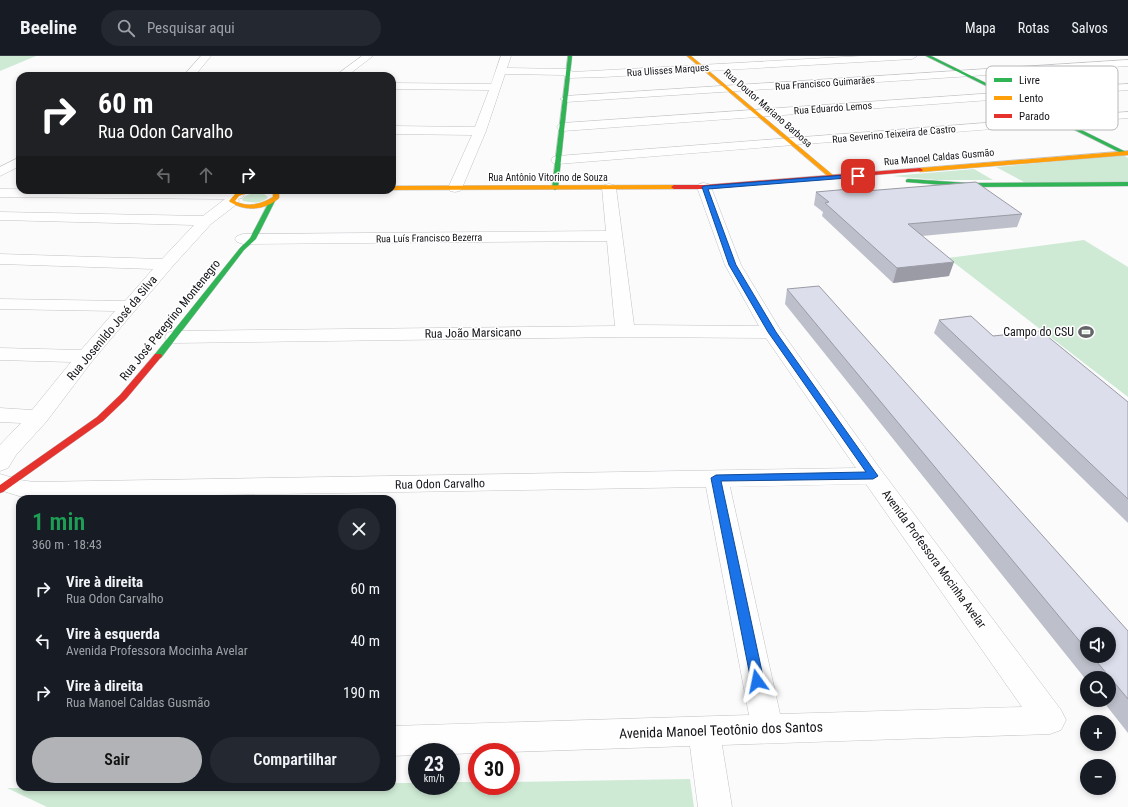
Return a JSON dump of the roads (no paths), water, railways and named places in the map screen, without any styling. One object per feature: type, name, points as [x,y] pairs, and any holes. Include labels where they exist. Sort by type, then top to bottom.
[{"type":"main road","points":[[555,188],[570,56]]},
{"type":"main road","name":"Rua Doutor Mariano Barbosa","points":[[689,56],[730,89],[789,142],[832,177]]},
{"type":"main road","points":[[928,56],[986,85]]},
{"type":"main road","points":[[1082,130],[1127,153]]},
{"type":"main road","name":"Rua Manoel Caldas Gusmão","points":[[704,187],[871,175],[1127,153]]},
{"type":"main road","points":[[871,175],[911,182],[947,185],[1128,184]]},
{"type":"main road","name":"Rua Antônio Vitorino de Souza","points":[[396,188],[704,187]]},
{"type":"main road","name":"Rua José Peregrino Montenegro","points":[[2,486],[100,418],[123,396],[174,337],[247,239],[277,195],[276,194]]},
{"type":"main road","points":[[242,196],[257,206],[272,202]]},
{"type":"main road","points":[[242,196],[248,216]]},
{"type":"street","points":[[194,72],[206,56]]},
{"type":"street","points":[[346,72],[368,56]]},
{"type":"street","points":[[456,188],[480,131],[506,56]]},
{"type":"street","points":[[801,56],[844,82]]},
{"type":"street","name":"Rua Ulisses Marques","points":[[500,71],[604,74],[912,56]]},
{"type":"street","name":"Rua Francisco Guimarães","points":[[1083,66],[1128,63]]},
{"type":"street","name":"Rua Francisco Guimarães","points":[[566,99],[986,73]]},
{"type":"street","points":[[396,86],[495,87]]},
{"type":"street","name":"Rua Eduardo Lemos","points":[[1118,88],[1128,87]]},
{"type":"street","name":"Rua Eduardo Lemos","points":[[563,127],[986,97]]},
{"type":"street","name":"Rua Severino Teixeira de Castro","points":[[1118,116],[1128,115]]},
{"type":"street","name":"Rua Severino Teixeira de Castro","points":[[558,160],[986,126]]},
{"type":"street","points":[[396,130],[480,131]]},
{"type":"street","name":"Avenida Professora Mocinha Avelar","points":[[704,187],[733,265],[772,332],[873,476],[1050,720]]},
{"type":"street","points":[[609,188],[625,331]]},
{"type":"street","points":[[0,193],[16,193]]},
{"type":"street","points":[[81,194],[242,196]]},
{"type":"street","name":"Rua Josenildo José da Silva","points":[[0,463],[7,451],[38,417],[86,356],[166,264],[206,221],[242,196]]},
{"type":"street","points":[[0,216],[206,221]]},
{"type":"street","name":"Rua Luís Francisco Bezerra","points":[[247,239],[614,236]]},
{"type":"street","points":[[0,259],[166,264]]},
{"type":"street","points":[[0,304],[131,306]]},
{"type":"street","name":"Rua João Marsicano","points":[[174,337],[625,331],[772,332]]},
{"type":"street","points":[[0,354],[86,356]]},
{"type":"street","points":[[0,415],[38,417]]},
{"type":"street","name":"Rua Odon Carvalho","points":[[2,486],[34,490],[873,476]]},
{"type":"street","points":[[716,478],[767,728]]},
{"type":"street","name":"Avenida Manoel Teotônio dos Santos","points":[[396,741],[1050,720]]},
{"type":"street","points":[[704,732],[715,807]]},
{"type":"place","name":"Campo do CSU","points":[[1086,332]]}]
